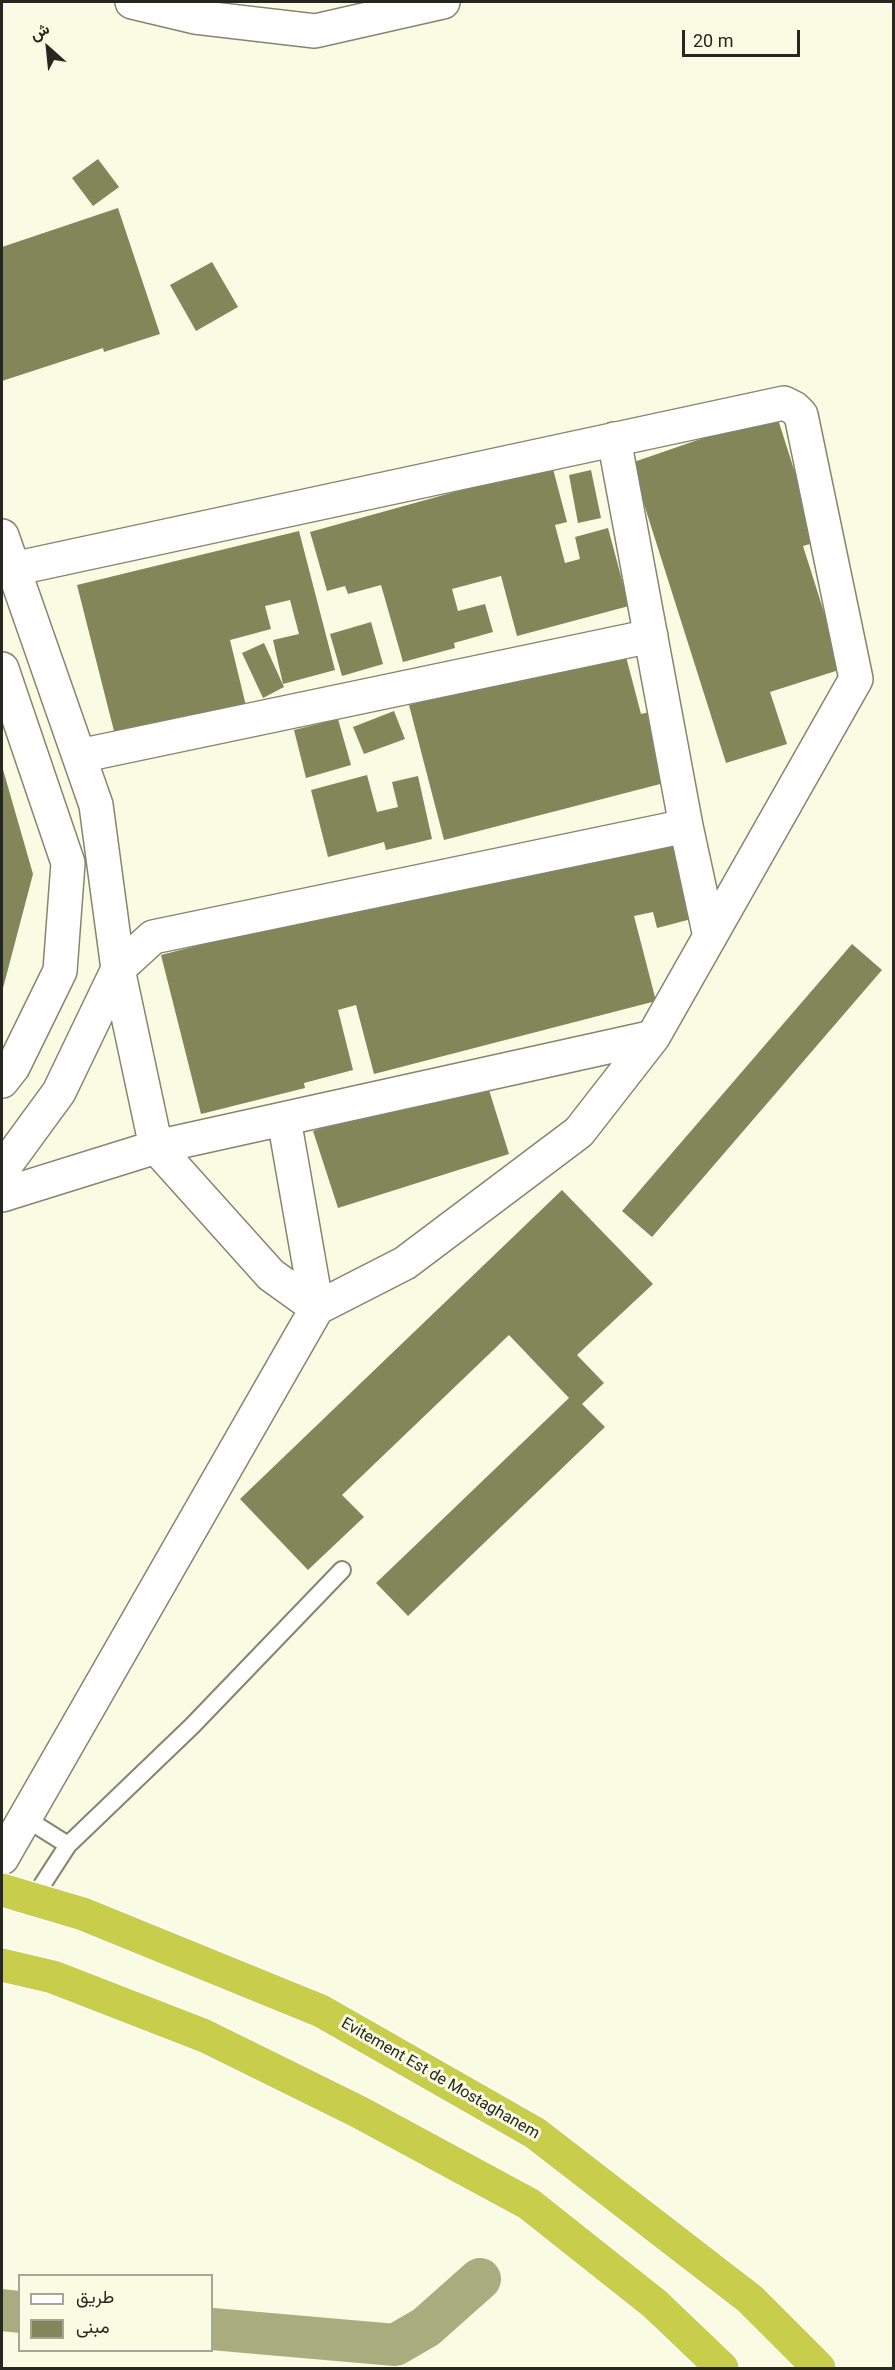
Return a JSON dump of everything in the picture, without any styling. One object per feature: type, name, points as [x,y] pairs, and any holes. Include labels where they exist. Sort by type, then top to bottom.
[{"type":"highway","name":"Evitement Est de Mostaghanem","points":[[2,1890],[83,1914],[321,2011],[535,2133],[750,2300],[819,2368]]},
{"type":"highway","points":[[2,1965],[53,1977],[205,2036],[359,2112],[529,2204],[655,2304],[720,2367]]},
{"type":"street","points":[[132,2],[207,9],[315,31],[443,2]]},
{"type":"street","points":[[2,1858],[317,1308],[405,1263],[579,1132],[653,1037],[856,679],[801,415],[784,403],[13,569]]},
{"type":"street","points":[[614,439],[686,826],[710,937]]},
{"type":"street","points":[[2,536],[96,805],[118,969],[156,1148],[271,1275],[317,1308]]},
{"type":"street","points":[[79,756],[651,636]]},
{"type":"street","points":[[2,669],[68,863],[60,971],[13,1067],[2,1081]]},
{"type":"street","points":[[2,1170],[59,1092],[118,969],[153,937],[686,826]]},
{"type":"street","points":[[2,1195],[156,1148],[653,1037]]},
{"type":"street","points":[[284,1119],[317,1308]]},
{"type":"lane","points":[[33,1899],[68,1845],[192,1726],[342,1570]]},
{"type":"lane","points":[[25,1818],[68,1845]]},
{"type":"building","points":[[98,159],[119,187],[93,206],[72,178]]},
{"type":"building","points":[[118,208],[160,334],[104,352],[103,348],[2,381],[2,247]]},
{"type":"building","points":[[212,262],[238,307],[196,331],[170,285]]},
{"type":"building","points":[[776,413],[817,542],[803,546],[842,669],[770,692],[787,744],[726,763],[631,463]]},
{"type":"building","points":[[552,465],[567,522],[555,525],[565,563],[580,559],[575,537],[608,528],[629,606],[517,636],[501,576],[452,589],[458,611],[485,604],[493,632],[454,643],[455,648],[403,662],[381,585],[348,594],[345,586],[327,591],[310,532]]},
{"type":"building","points":[[591,470],[601,518],[578,523],[569,475]]},
{"type":"building","points":[[299,531],[335,670],[283,684],[273,640],[299,634],[290,600],[265,606],[271,629],[230,640],[247,710],[117,743],[77,585]]},
{"type":"building","points":[[371,622],[383,664],[342,676],[330,634]]},
{"type":"building","points":[[264,643],[284,687],[263,698],[242,653]]},
{"type":"building","points":[[624,649],[641,714],[649,712],[668,782],[444,840],[409,705]]},
{"type":"building","points":[[394,711],[405,739],[364,754],[353,727]]},
{"type":"building","points":[[338,719],[351,765],[306,778],[294,730]]},
{"type":"building","points":[[2,766],[33,874],[2,992]]},
{"type":"building","points":[[367,775],[377,812],[398,807],[392,782],[418,776],[432,839],[386,850],[384,842],[328,857],[311,790]]},
{"type":"building","points":[[677,827],[699,917],[657,928],[653,912],[634,916],[656,1001],[374,1074],[356,1005],[338,1010],[353,1070],[304,1083],[305,1088],[201,1114],[161,955]]},
{"type":"building","points":[[852,944],[882,970],[652,1237],[622,1211]]},
{"type":"building","points":[[484,1074],[509,1154],[338,1208],[313,1131]]},
{"type":"building","points":[[562,1190],[653,1284],[577,1355],[604,1383],[582,1404],[605,1427],[408,1616],[376,1583],[569,1398],[509,1335],[342,1495],[364,1517],[308,1570],[240,1499]]},
{"type":"waterway","points":[[213,2329],[395,2345],[426,2327],[480,2279]]},
{"type":"waterway","points":[[2,2310],[18,2312]]}]
